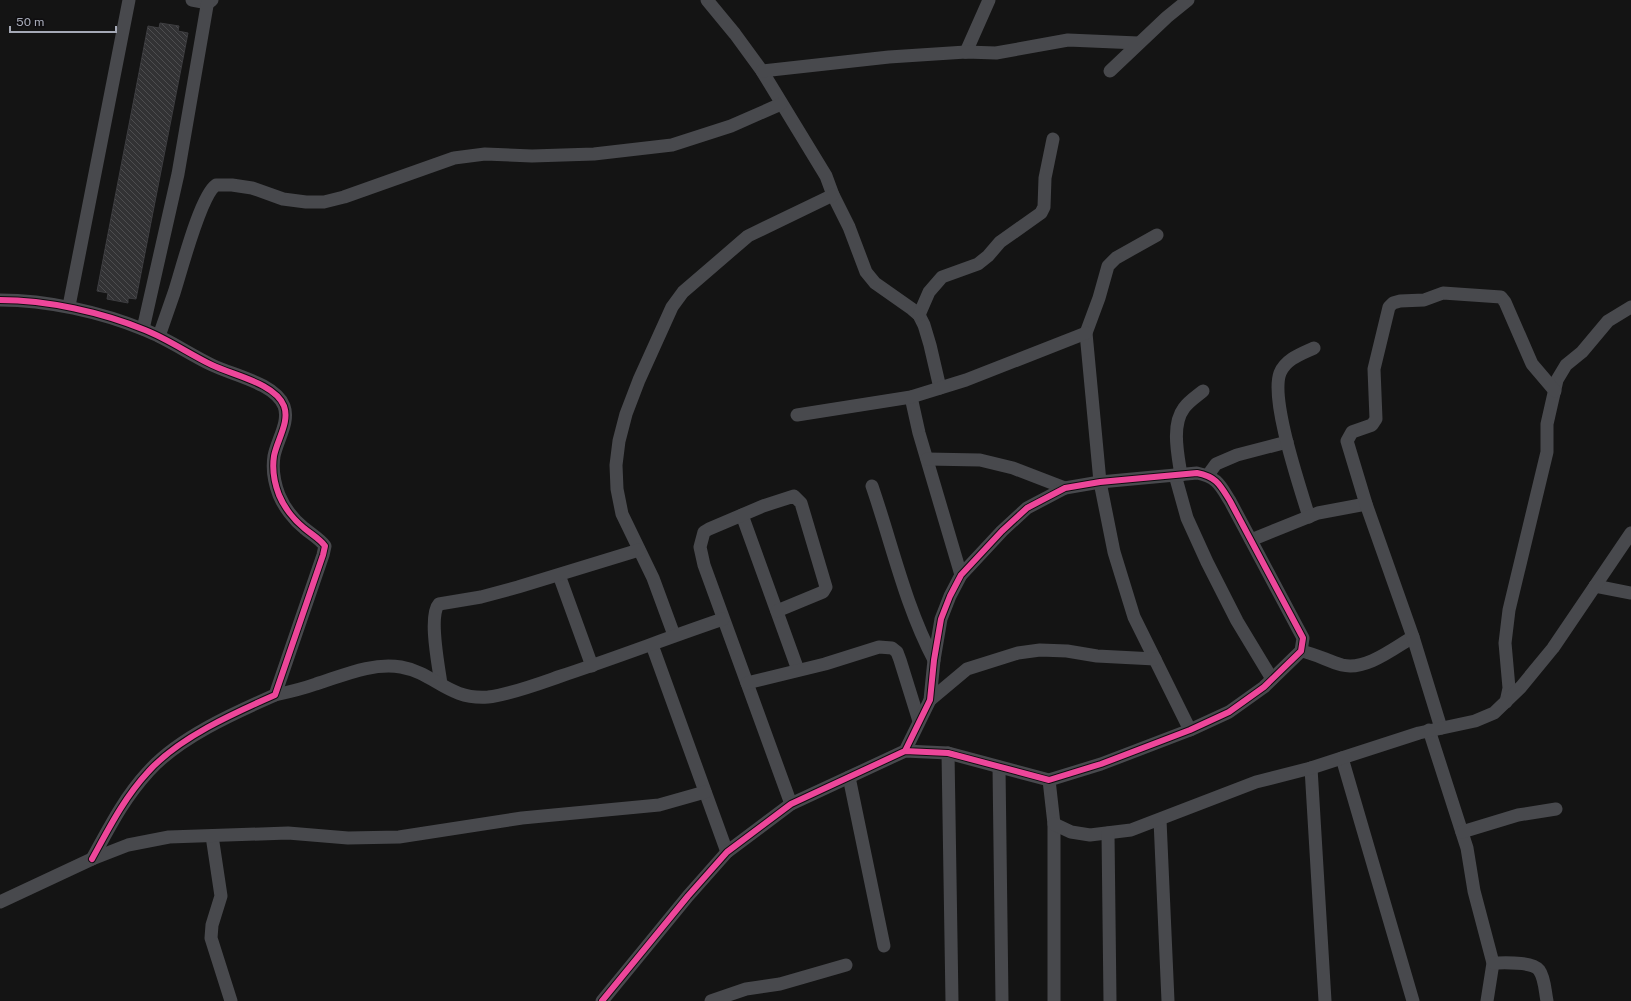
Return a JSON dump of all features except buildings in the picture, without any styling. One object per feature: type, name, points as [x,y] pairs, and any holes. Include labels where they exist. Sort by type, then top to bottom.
[{"type":"street","points":[[70,306],[129,0]]},
{"type":"street","points":[[144,329],[178,174],[209,1],[192,0]]},
{"type":"street","points":[[707,0],[735,34],[762,71],[826,176],[833,196],[849,227],[869,276],[897,299],[912,308],[919,315],[924,325],[940,388]]},
{"type":"street","points":[[966,52],[989,0]]},
{"type":"street","points":[[1110,71],[1138,43],[1188,0]]},
{"type":"street","points":[[762,71],[889,57],[966,52],[996,53],[1068,40],[1138,43]]},
{"type":"street","points":[[159,336],[174,292],[187,246],[207,198],[216,185],[232,185],[252,188],[283,199],[306,202],[324,202],[344,197],[454,158],[485,154],[532,156],[594,154],[672,145],[731,126],[781,104]]},
{"type":"street","points":[[919,315],[929,292],[942,277],[978,264],[988,256],[1000,242],[1041,213],[1044,207],[1045,178],[1053,139]]},
{"type":"street","points":[[674,635],[653,578],[622,514],[617,489],[616,465],[619,441],[626,414],[639,380],[672,307],[683,292],[748,236],[833,196]]},
{"type":"street","points":[[1157,235],[1116,258],[1108,266],[1099,298],[1086,333],[1100,482],[1114,552],[1134,617],[1190,730]]},
{"type":"street","points":[[1487,1001],[1492,963],[1462,832],[1413,637],[1366,504],[1347,441],[1352,432],[1372,425],[1376,419],[1374,370],[1388,307],[1393,303],[1400,301],[1424,300],[1443,294],[1501,297],[1505,302],[1532,364],[1556,391]]},
{"type":"street","points":[[0,300],[18,300],[70,306],[144,329],[211,364],[261,385],[273,392],[284,407],[283,428],[274,455],[275,482],[280,496],[290,513],[302,527],[325,546],[275,695]]},
{"type":"street","points":[[1506,702],[1509,688],[1505,643],[1509,610],[1547,452],[1547,424],[1556,391],[1557,380],[1566,365],[1582,352],[1608,321],[1631,307]]},
{"type":"street","points":[[797,415],[911,398],[966,380],[1086,333]]},
{"type":"street","points":[[1309,516],[1287,442],[1282,418],[1279,381],[1280,373],[1291,359],[1314,348]]},
{"type":"street","points":[[1203,391],[1184,408],[1177,430],[1176,445],[1178,475],[1187,518],[1207,562],[1237,621],[1272,679]]},
{"type":"street","points":[[911,398],[961,575]]},
{"type":"street","points":[[1208,475],[1216,464],[1237,455],[1287,442]]},
{"type":"street","points":[[927,459],[980,460],[1013,468],[1065,488]]},
{"type":"street","points":[[602,1001],[678,908],[727,852],[791,804],[905,751],[948,753],[998,768],[1049,780],[1101,764],[1190,730],[1229,712],[1264,687],[1302,651],[1303,638],[1251,540],[1218,482],[1208,475],[1197,473],[1100,482],[1065,488],[1028,508],[997,537],[961,575],[950,596],[941,619],[934,660],[930,700],[905,751]]},
{"type":"street","points":[[872,486],[908,601],[920,634],[934,660]]},
{"type":"street","points":[[777,611],[823,592],[826,587],[801,503],[796,498],[790,497],[742,515],[704,532],[702,540],[702,559],[791,804]]},
{"type":"street","points":[[1251,540],[1318,513],[1366,504]]},
{"type":"street","points":[[742,515],[798,670]]},
{"type":"street","points":[[1054,824],[1071,832],[1090,835],[1131,830],[1256,782],[1311,768],[1435,729],[1475,721],[1494,713],[1506,702],[1553,648],[1631,533]]},
{"type":"street","points":[[441,684],[434,621],[435,610],[439,604],[481,597],[639,550]]},
{"type":"street","points":[[559,575],[592,666]]},
{"type":"street","points":[[1595,586],[1631,593]]},
{"type":"street","points":[[92,859],[114,817],[131,792],[149,771],[172,751],[200,732],[236,712],[275,695],[359,671],[385,666],[401,667],[418,672],[453,692],[468,696],[489,697],[592,666],[652,645],[674,635],[723,619]]},
{"type":"street","points":[[1302,651],[1315,654],[1344,666],[1364,664],[1413,637]]},
{"type":"street","points":[[652,645],[727,852]]},
{"type":"street","points":[[747,683],[878,647],[892,648],[897,652],[900,660],[919,721]]},
{"type":"street","points":[[930,700],[967,669],[1018,653],[1040,650],[1068,651],[1097,656],[1154,659]]},
{"type":"street","points":[[948,753],[952,1001]]},
{"type":"street","points":[[1342,758],[1413,1001]]},
{"type":"street","points":[[998,768],[1002,1001]]},
{"type":"street","points":[[1311,768],[1325,1001]]},
{"type":"street","points":[[849,777],[884,946]]},
{"type":"street","points":[[1049,780],[1054,824],[1054,1001]]},
{"type":"street","points":[[0,902],[92,859],[128,845],[169,837],[288,833],[348,838],[399,837],[522,818],[659,805],[705,792]]},
{"type":"street","points":[[1462,832],[1518,815],[1556,809]]},
{"type":"street","points":[[1160,820],[1168,1001]]},
{"type":"street","points":[[1108,833],[1110,1001]]},
{"type":"street","points":[[212,836],[221,896],[212,925],[211,938],[231,1001]]},
{"type":"street","points":[[1492,963],[1515,963],[1528,965],[1538,969],[1542,977],[1547,1001]]},
{"type":"street","points":[[711,1001],[746,988],[780,984],[846,965]]},
{"type":"cycle path","points":[[0,300],[36,302],[74,308],[128,324],[154,334],[220,369],[252,381],[272,391],[284,406],[285,412],[284,425],[273,461],[277,490],[286,509],[300,525],[325,546],[275,695],[225,718],[191,737],[160,760],[139,782],[124,803],[92,859]]},
{"type":"cycle path","points":[[602,1001],[688,896],[727,852],[791,804],[905,751],[948,753],[1049,780],[1101,764],[1190,730],[1229,712],[1264,687],[1301,651],[1303,638],[1230,501],[1214,479],[1197,473],[1100,482],[1065,488],[1027,508],[1002,531],[961,575],[950,596],[941,619],[934,660],[930,700],[905,751]]}]
